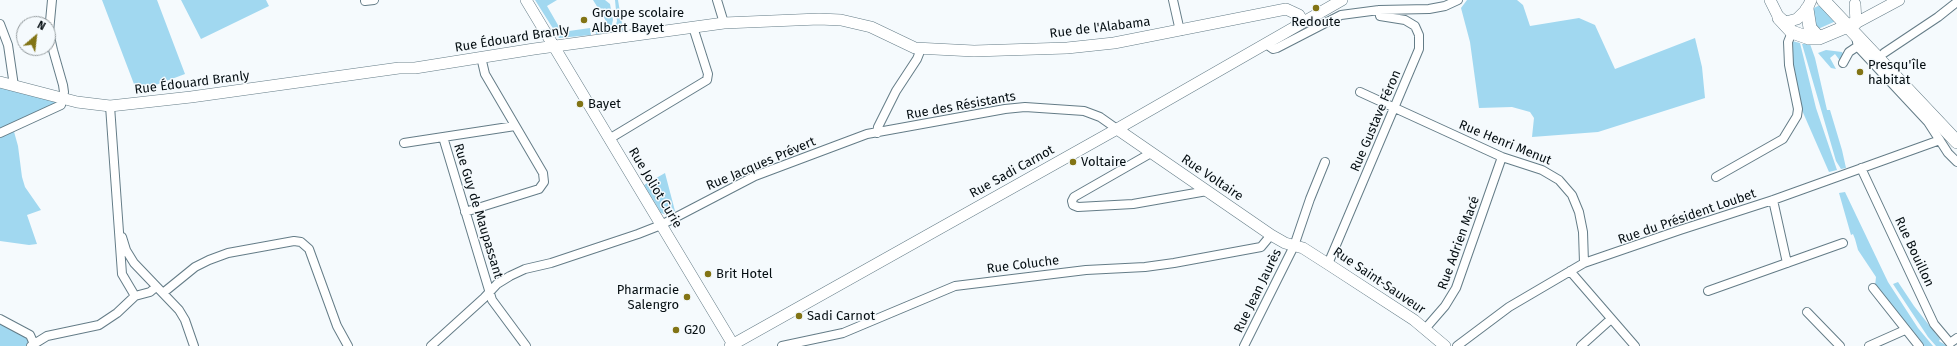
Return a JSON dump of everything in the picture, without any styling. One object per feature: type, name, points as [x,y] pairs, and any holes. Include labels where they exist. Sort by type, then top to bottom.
[{"type":"main road","points":[[1823,0],[1957,142]]},
{"type":"main road","points":[[1834,0],[1856,34],[1884,53],[1957,130]]},
{"type":"main road","points":[[1809,5],[1810,28],[1819,38]]},
{"type":"main road","points":[[1779,18],[1792,32],[1809,38],[1856,34]]},
{"type":"street","points":[[0,133],[60,106],[63,99],[63,85],[50,38],[49,24],[52,0]]},
{"type":"street","points":[[365,1],[374,0]]},
{"type":"street","name":"Rue Joliot Curie","points":[[526,0],[732,345]]},
{"type":"street","points":[[717,0],[724,24]]},
{"type":"street","points":[[1175,0],[1180,31]]},
{"type":"street","name":"Rue Sadi Carnot","points":[[732,345],[1117,129],[1342,0]]},
{"type":"street","points":[[1266,44],[1273,49],[1277,48],[1341,15],[1388,9],[1429,9],[1445,6],[1458,0]]},
{"type":"street","points":[[1770,0],[1779,18],[1786,22],[1797,19],[1809,5]]},
{"type":"street","points":[[1843,63],[1856,34],[1876,13],[1899,0]]},
{"type":"street","points":[[1854,2],[1856,34],[1923,117],[1948,153],[1957,162]]},
{"type":"street","points":[[1854,2],[1862,11],[1876,13]]},
{"type":"street","points":[[1884,53],[1938,18],[1957,2]]},
{"type":"street","name":"Rue de l'Alabama","points":[[938,50],[974,51],[1067,48],[1114,43],[1289,9],[1299,15],[1303,22]]},
{"type":"street","name":"Rue Gustave Féron","points":[[1328,264],[1420,48],[1419,35],[1411,22],[1380,16],[1379,10]]},
{"type":"street","name":"Rue Édouard Branly","points":[[0,82],[95,106],[110,106],[191,98],[399,68],[423,67],[482,57],[693,27],[819,19],[853,22],[871,27],[910,47],[938,50]]},
{"type":"street","points":[[0,24],[8,45],[14,86]]},
{"type":"street","points":[[609,139],[707,80],[708,74],[693,27]]},
{"type":"street","points":[[1716,177],[1783,139],[1797,116],[1798,108],[1789,68],[1788,42],[1792,32]]},
{"type":"street","points":[[877,133],[878,127],[896,91],[917,59],[921,49]]},
{"type":"street","points":[[465,212],[539,189],[544,182],[543,173],[485,74],[482,57]]},
{"type":"street","name":"Rue Henri Menut","points":[[1360,92],[1502,157],[1542,170],[1559,180],[1566,187],[1576,203],[1579,212],[1583,232],[1584,263]]},
{"type":"street","points":[[110,106],[122,274],[135,296]]},
{"type":"street","name":"Rue des Résistants","points":[[877,133],[999,110],[1025,107],[1084,111],[1100,117],[1117,129]]},
{"type":"street","points":[[404,143],[515,126]]},
{"type":"street","name":"Rue Voltaire","points":[[1117,129],[1271,235],[1294,246]]},
{"type":"street","name":"Rue Jacques Prévert","points":[[431,346],[497,284],[525,269],[551,263],[638,234],[661,225],[755,176],[857,137],[877,133]]},
{"type":"street","name":"Rue Guy de Maupassant","points":[[443,137],[492,300],[526,346]]},
{"type":"street","name":"Rue du Président Loubet","points":[[1457,346],[1509,308],[1584,263],[1773,200],[1940,140]]},
{"type":"street","points":[[1151,153],[1074,197],[1072,201],[1073,205],[1078,207],[1133,204],[1207,191]]},
{"type":"street","name":"Rue Adrien Macé","points":[[1425,329],[1452,297],[1467,261],[1502,157]]},
{"type":"street","name":"Rue Jean Jaurès","points":[[1244,346],[1294,246],[1296,236],[1325,162]]},
{"type":"street","name":"Rue Bouillon","points":[[1861,168],[1934,324],[1954,340]]},
{"type":"street","points":[[1773,200],[1787,263]]},
{"type":"street","points":[[119,227],[126,250],[134,263],[182,315],[194,346]]},
{"type":"street","name":"Rue Coluche","points":[[782,346],[842,334],[955,286],[1086,270],[1145,267],[1174,263],[1261,247],[1271,235]]},
{"type":"street","points":[[0,319],[30,335],[33,345],[47,336],[99,324],[117,313],[135,296],[160,290],[195,267],[209,260],[228,253],[301,242],[309,249],[335,319],[348,346]]},
{"type":"street","points":[[1708,291],[1843,243]]},
{"type":"street","name":"Rue Saint-Sauveur","points":[[1294,246],[1303,248],[1328,264],[1425,329],[1445,346]]},
{"type":"street","points":[[1570,271],[1635,346]]},
{"type":"street","points":[[1874,288],[1919,346]]},
{"type":"street","points":[[1807,312],[1840,346]]},
{"type":"street","points":[[1581,346],[1611,319]]},
{"type":"street","points":[[1869,346],[1906,330]]},
{"type":"shaded area","points":[[102,0],[157,0],[185,74],[137,92]]},
{"type":"shaded area","points":[[181,0],[266,0],[269,6],[201,39]]},
{"type":"shaded area","points":[[535,0],[557,0],[547,6],[562,32],[590,28],[591,35],[559,38]]},
{"type":"shaded area","points":[[593,0],[605,0],[610,4],[613,20],[610,32],[596,34],[595,27],[606,21]]},
{"type":"shaded area","points":[[615,0],[618,0],[623,30],[614,31],[617,21]]},
{"type":"shaded area","points":[[1467,0],[1517,0],[1523,5],[1530,26],[1579,18],[1595,25],[1615,69],[1695,38],[1702,67],[1705,98],[1598,132],[1532,137],[1534,118],[1530,112],[1512,107],[1479,108],[1470,42],[1461,8]]},
{"type":"shaded area","points":[[1820,5],[1836,21],[1818,29],[1815,28],[1812,9]]},
{"type":"shaded area","points":[[1792,41],[1800,43],[1816,108],[1837,170],[1829,172],[1801,108],[1793,80]]},
{"type":"shaded area","points":[[1802,44],[1810,44],[1815,58],[1827,110],[1830,110],[1846,168],[1841,169],[1836,161]]},
{"type":"shaded area","points":[[1826,50],[1842,52],[1844,56],[1841,62],[1835,54],[1830,58],[1836,69],[1831,68],[1818,53]]},
{"type":"shaded area","points":[[0,82],[63,99],[61,105],[13,128],[18,146],[22,177],[25,187],[41,210],[27,215],[37,244],[29,245],[0,241]]},
{"type":"shaded area","points":[[665,173],[675,211],[667,215],[661,213],[644,185]]},
{"type":"shaded area","points":[[1845,192],[1888,282],[1918,328],[1933,346],[1923,346],[1875,286],[1876,277],[1858,250],[1853,234],[1851,235],[1839,193]]},
{"type":"shaded area","points":[[1898,282],[1914,306],[1940,339],[1939,341],[1947,346],[1936,346],[1928,337],[1893,284]]},
{"type":"shaded area","points":[[0,319],[30,335],[31,346],[0,346]]},
{"type":"place","name":"Redoute","points":[[1316,8]]},
{"type":"place","name":"Groupe scolaire Albert Bayet","points":[[584,20]]},
{"type":"place","name":"Presqu'île habitat","points":[[1860,72]]},
{"type":"place","name":"Bayet","points":[[580,104]]},
{"type":"place","name":"Voltaire","points":[[1073,162]]},
{"type":"place","name":"Brit Hotel","points":[[708,274]]},
{"type":"place","name":"Pharmacie Salengro","points":[[687,297]]},
{"type":"place","name":"Sadi Carnot","points":[[799,316]]},
{"type":"place","name":"G20","points":[[676,330]]}]
